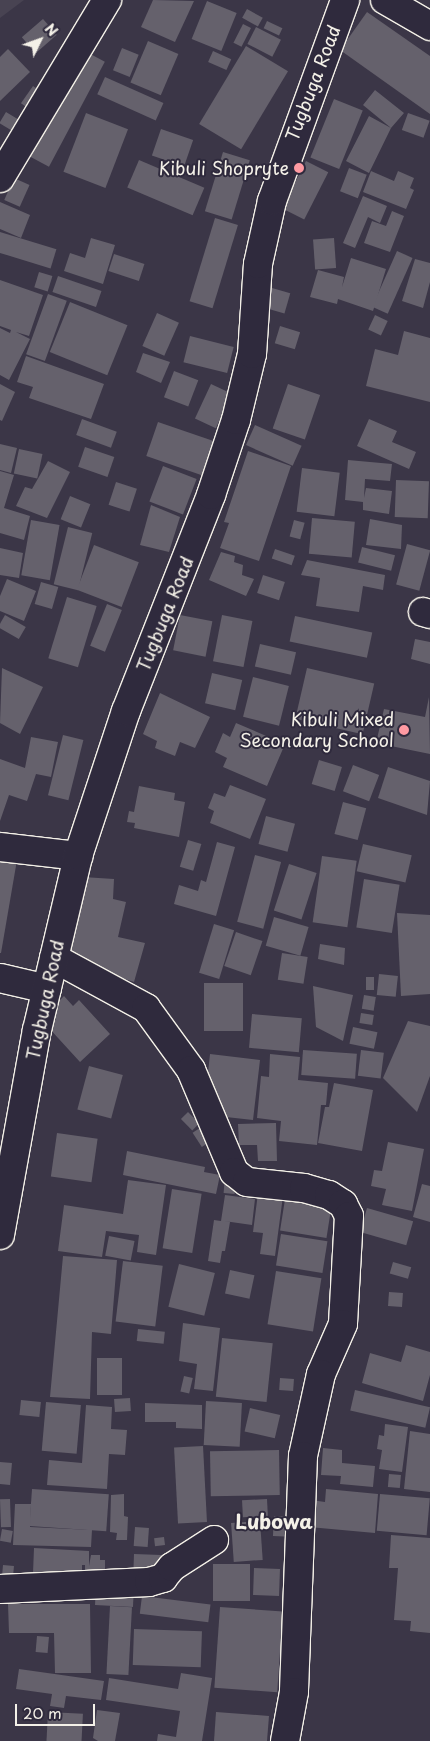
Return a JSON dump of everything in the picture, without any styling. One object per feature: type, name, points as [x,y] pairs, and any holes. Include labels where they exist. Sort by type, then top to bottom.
[{"type":"street","points":[[0,178],[107,0]]},
{"type":"street","name":"Tugbuga Road","points":[[1,1223],[47,989],[78,856],[126,711],[208,503],[236,420],[252,354],[258,264],[272,201],[345,0]]},
{"type":"street","points":[[385,0],[430,26]]},
{"type":"street","points":[[0,847],[78,856]]},
{"type":"street","points":[[54,958],[146,1008],[191,1070],[234,1172],[247,1182],[304,1188],[329,1195],[343,1204],[349,1216],[343,1324],[321,1374],[303,1456],[294,1692],[285,1741]]},
{"type":"street","points":[[0,978],[47,989]]},
{"type":"street","points":[[0,1589],[149,1582],[163,1578],[172,1567],[214,1540]]},
{"type":"shaded area","points":[[0,0],[24,0],[0,18]]},
{"type":"building","points":[[153,0],[194,1],[175,42],[141,27]]},
{"type":"building","points":[[207,1],[237,13],[221,51],[192,39]]},
{"type":"building","points":[[247,9],[263,18],[258,26],[242,18]]},
{"type":"building","points":[[367,12],[430,56],[430,114],[340,50]]},
{"type":"building","points":[[43,19],[57,35],[36,53],[22,37]]},
{"type":"building","points":[[267,21],[282,28],[279,35],[264,28]]},
{"type":"building","points":[[243,24],[251,28],[241,47],[233,43]]},
{"type":"building","points":[[256,27],[281,40],[272,57],[247,44]]},
{"type":"building","points":[[148,41],[178,54],[161,95],[130,82]]},
{"type":"building","points":[[246,46],[288,71],[241,149],[199,124]]},
{"type":"building","points":[[122,48],[139,55],[130,77],[113,70]]},
{"type":"building","points":[[8,49],[30,72],[0,101],[0,57]]},
{"type":"building","points":[[81,49],[105,62],[49,167],[25,154]]},
{"type":"building","points":[[213,51],[231,59],[226,70],[208,62]]},
{"type":"building","points":[[105,77],[163,103],[156,120],[97,94]]},
{"type":"building","points":[[33,86],[43,93],[31,110],[21,103]]},
{"type":"building","points":[[375,90],[404,113],[391,128],[363,105]]},
{"type":"building","points":[[334,99],[363,111],[339,169],[310,157]]},
{"type":"building","points":[[6,112],[28,125],[22,137],[0,124]]},
{"type":"building","points":[[86,113],[128,129],[105,188],[63,172]]},
{"type":"building","points":[[408,113],[430,121],[423,138],[402,130]]},
{"type":"building","points":[[369,116],[391,128],[369,173],[346,161]]},
{"type":"building","points":[[161,129],[193,140],[184,167],[152,155]]},
{"type":"building","points":[[223,152],[250,160],[232,219],[205,211]]},
{"type":"building","points":[[139,160],[204,188],[193,215],[127,188]]},
{"type":"building","points":[[306,161],[328,172],[304,220],[282,208]]},
{"type":"building","points":[[349,168],[367,175],[358,198],[340,191]]},
{"type":"building","points":[[371,171],[394,181],[398,171],[414,178],[410,188],[414,190],[406,209],[363,192]]},
{"type":"building","points":[[14,178],[30,185],[20,207],[4,200]]},
{"type":"building","points":[[363,196],[387,206],[380,223],[368,217],[355,248],[343,243]]},
{"type":"building","points":[[0,202],[30,215],[21,238],[0,229]]},
{"type":"building","points":[[392,211],[404,216],[390,252],[364,243],[372,221],[386,226]]},
{"type":"building","points":[[215,218],[238,225],[213,308],[190,301]]},
{"type":"building","points":[[0,232],[56,249],[51,268],[0,253]]},
{"type":"building","points":[[91,238],[115,245],[103,284],[64,271],[70,253],[85,258]]},
{"type":"building","points":[[334,238],[336,268],[315,269],[313,239]]},
{"type":"building","points":[[397,251],[413,258],[388,314],[372,307]]},
{"type":"building","points":[[114,254],[144,264],[139,281],[108,271]]},
{"type":"building","points":[[351,258],[386,269],[373,311],[338,299],[337,304],[310,297],[318,270],[344,277],[342,287]]},
{"type":"building","points":[[415,259],[430,263],[430,282],[423,308],[402,301]]},
{"type":"building","points":[[39,272],[52,276],[48,291],[34,287]]},
{"type":"building","points":[[58,276],[101,291],[96,307],[52,292]]},
{"type":"building","points":[[0,280],[43,295],[29,336],[16,332],[30,339],[9,380],[0,375],[0,328],[10,333],[11,330],[0,326]]},
{"type":"building","points":[[272,288],[290,293],[284,313],[266,308]]},
{"type":"building","points":[[48,294],[67,301],[45,361],[26,354]]},
{"type":"building","points":[[70,302],[127,325],[107,375],[50,352]]},
{"type":"building","points":[[157,313],[179,323],[164,356],[142,346]]},
{"type":"building","points":[[375,315],[388,321],[381,335],[368,330]]},
{"type":"building","points":[[280,326],[300,332],[295,349],[275,343]]},
{"type":"building","points":[[404,331],[430,338],[430,402],[366,386],[375,349],[398,355]]},
{"type":"building","points":[[190,336],[234,347],[227,373],[183,362]]},
{"type":"building","points":[[143,353],[170,362],[161,383],[136,372]]},
{"type":"building","points":[[26,356],[104,384],[91,419],[29,398],[33,387],[17,382]]},
{"type":"building","points":[[174,371],[198,380],[188,406],[164,397]]},
{"type":"building","points":[[0,384],[15,392],[2,421],[0,420]]},
{"type":"building","points":[[211,384],[232,394],[216,428],[195,418]]},
{"type":"building","points":[[288,384],[320,395],[305,440],[273,428]]},
{"type":"building","points":[[82,419],[117,432],[111,448],[76,435]]},
{"type":"building","points":[[369,419],[397,431],[392,442],[416,452],[409,469],[357,446]]},
{"type":"building","points":[[158,422],[216,442],[204,476],[146,456]]},
{"type":"building","points":[[255,425],[302,446],[293,466],[246,445]]},
{"type":"building","points":[[0,444],[17,448],[11,473],[0,470]]},
{"type":"building","points":[[85,447],[114,457],[107,477],[78,467]]},
{"type":"building","points":[[19,449],[42,454],[37,478],[14,473]]},
{"type":"building","points":[[248,451],[291,466],[259,561],[220,548],[229,523],[224,522]]},
{"type":"building","points":[[348,460],[392,464],[390,481],[365,479],[364,498],[366,488],[392,491],[389,514],[363,510],[363,502],[345,500]]},
{"type":"building","points":[[48,461],[70,472],[47,518],[16,506],[25,487],[32,489]]},
{"type":"building","points":[[163,466],[197,479],[183,514],[149,501]]},
{"type":"building","points":[[302,468],[340,473],[334,516],[297,512]]},
{"type":"building","points":[[0,471],[14,475],[4,508],[30,516],[24,540],[0,533]]},
{"type":"building","points":[[396,480],[429,481],[428,518],[395,517]]},
{"type":"building","points":[[116,482],[137,489],[130,512],[109,505]]},
{"type":"building","points":[[70,496],[90,504],[81,527],[61,519]]},
{"type":"building","points":[[151,505],[180,517],[169,552],[140,545]]},
{"type":"building","points":[[312,518],[355,522],[352,558],[309,554]]},
{"type":"building","points":[[370,519],[402,525],[401,549],[366,545]]},
{"type":"building","points":[[31,520],[60,525],[50,580],[21,575]]},
{"type":"building","points":[[294,520],[305,523],[300,539],[290,536]]},
{"type":"building","points":[[68,527],[92,533],[78,590],[54,584]]},
{"type":"building","points":[[407,544],[430,550],[419,591],[396,585]]},
{"type":"building","points":[[94,545],[139,562],[122,607],[77,590]]},
{"type":"building","points":[[362,547],[395,555],[391,571],[358,563]]},
{"type":"building","points":[[0,548],[23,553],[19,578],[0,575]]},
{"type":"building","points":[[275,549],[295,556],[292,565],[272,558]]},
{"type":"building","points":[[221,552],[235,556],[234,562],[243,565],[242,575],[254,579],[246,596],[209,580]]},
{"type":"building","points":[[307,560],[385,575],[383,590],[363,586],[359,612],[316,606],[320,578],[301,575]]},
{"type":"building","points":[[263,575],[285,582],[279,600],[257,593]]},
{"type":"building","points":[[7,579],[36,591],[24,621],[0,611],[0,596]]},
{"type":"building","points":[[41,582],[58,587],[52,609],[35,604]]},
{"type":"building","points":[[67,597],[97,606],[78,667],[48,658]]},
{"type":"building","points":[[107,604],[122,610],[105,652],[90,646]]},
{"type":"building","points":[[5,615],[26,627],[19,639],[0,628],[0,624]]},
{"type":"building","points":[[180,615],[212,621],[206,657],[173,650]]},
{"type":"building","points":[[222,615],[252,621],[243,667],[213,661]]},
{"type":"building","points":[[295,616],[372,632],[367,658],[290,641]]},
{"type":"building","points":[[415,639],[430,642],[430,664],[411,659]]},
{"type":"building","points":[[260,644],[296,652],[291,675],[255,666]]},
{"type":"building","points":[[2,668],[43,687],[20,734],[0,723]]},
{"type":"building","points":[[307,668],[374,684],[363,734],[295,719]]},
{"type":"building","points":[[212,673],[242,680],[235,710],[205,703]]},
{"type":"building","points":[[253,677],[289,686],[279,726],[243,717]]},
{"type":"building","points":[[160,693],[210,717],[195,748],[180,742],[175,756],[155,748],[157,741],[143,734]]},
{"type":"building","name":"Kibuli Mixed Secondary School","points":[[429,697],[430,754],[376,743],[384,709],[425,717]]},
{"type":"building","points":[[236,723],[285,744],[267,786],[223,767],[227,758],[215,752],[223,733],[230,737]]},
{"type":"building","points":[[63,735],[83,740],[68,800],[48,795]]},
{"type":"building","points":[[31,737],[58,742],[51,777],[36,774],[27,801],[9,795],[0,821],[0,759],[25,768]]},
{"type":"building","points":[[319,760],[342,767],[335,791],[312,784]]},
{"type":"building","points":[[353,765],[379,775],[369,801],[343,791]]},
{"type":"building","points":[[388,767],[430,781],[427,815],[378,798]]},
{"type":"building","points":[[230,785],[266,799],[250,839],[210,823],[214,811],[208,808],[214,793],[225,797]]},
{"type":"building","points":[[139,786],[175,793],[174,800],[185,802],[179,837],[134,828],[135,823],[127,822],[129,811],[134,812]]},
{"type":"building","points":[[343,802],[366,808],[358,840],[334,834]]},
{"type":"building","points":[[266,816],[295,824],[287,852],[258,844]]},
{"type":"building","points":[[188,840],[201,844],[193,871],[180,867]]},
{"type":"building","points":[[217,842],[235,847],[216,916],[174,904],[179,885],[198,891],[201,880],[206,882]]},
{"type":"building","points":[[363,844],[412,855],[405,883],[357,871]]},
{"type":"building","points":[[255,855],[281,862],[263,929],[237,922]]},
{"type":"building","points":[[322,856],[357,861],[347,927],[313,922]]},
{"type":"building","points":[[0,857],[17,860],[1,953],[0,953]]},
{"type":"building","points":[[289,864],[317,873],[301,920],[274,911]]},
{"type":"building","points":[[83,877],[114,879],[113,899],[126,902],[118,937],[145,943],[134,982],[70,961]]},
{"type":"building","points":[[364,879],[400,885],[392,933],[356,927]]},
{"type":"building","points":[[397,913],[430,915],[430,994],[401,996]]},
{"type":"building","points":[[274,917],[309,927],[300,956],[266,946]]},
{"type":"building","points":[[214,924],[234,930],[219,979],[199,973]]},
{"type":"building","points":[[236,932],[262,941],[251,975],[224,966]]},
{"type":"building","points":[[320,944],[345,948],[344,965],[318,959]]},
{"type":"building","points":[[282,953],[308,957],[303,984],[278,980]]},
{"type":"building","points":[[379,974],[398,976],[396,997],[377,995]]},
{"type":"building","points":[[366,977],[374,977],[374,990],[366,990]]},
{"type":"building","points":[[204,983],[243,983],[243,1031],[204,1031]]},
{"type":"building","points":[[313,986],[353,995],[343,1041],[316,1027]]},
{"type":"building","points":[[364,995],[376,997],[374,1011],[362,1009]]},
{"type":"building","points":[[64,996],[73,1006],[79,1000],[110,1034],[80,1062],[48,1027],[56,1019],[49,1011]]},
{"type":"building","points":[[361,1013],[374,1015],[372,1025],[359,1023]]},
{"type":"building","points":[[252,1014],[302,1018],[299,1052],[249,1048]]},
{"type":"building","points":[[408,1021],[430,1026],[430,1076],[417,1112],[383,1078]]},
{"type":"building","points":[[353,1027],[377,1032],[374,1049],[349,1044]]},
{"type":"building","points":[[303,1050],[357,1054],[355,1079],[301,1075]]},
{"type":"building","points":[[361,1050],[384,1053],[381,1079],[358,1076]]},
{"type":"building","points":[[210,1054],[260,1060],[253,1120],[226,1117],[216,1106],[217,1092],[206,1091]]},
{"type":"building","points":[[270,1054],[300,1057],[298,1080],[328,1083],[326,1105],[321,1105],[317,1145],[279,1141],[281,1121],[257,1118],[261,1076],[269,1077]]},
{"type":"building","points":[[89,1066],[123,1075],[111,1119],[77,1109]]},
{"type":"building","points":[[334,1083],[373,1090],[362,1151],[318,1143],[325,1107],[329,1107]]},
{"type":"building","points":[[188,1112],[199,1123],[192,1130],[181,1119]]},
{"type":"building","points":[[276,1123],[277,1161],[258,1161],[257,1145],[239,1145],[238,1124]]},
{"type":"building","points":[[206,1124],[215,1138],[202,1147],[193,1133]]},
{"type":"building","points":[[57,1133],[98,1139],[91,1182],[51,1177]]},
{"type":"building","points":[[388,1142],[424,1149],[412,1211],[382,1205],[386,1189],[371,1186],[374,1170],[382,1171]]},
{"type":"building","points":[[127,1151],[205,1167],[204,1172],[220,1175],[216,1194],[123,1175]]},
{"type":"building","points":[[225,1177],[236,1178],[235,1194],[224,1193]]},
{"type":"building","points":[[128,1180],[166,1185],[156,1255],[137,1252],[139,1235],[106,1231],[102,1257],[58,1251],[64,1205],[123,1214]]},
{"type":"building","points":[[422,1184],[430,1186],[430,1222],[413,1217]]},
{"type":"building","points":[[172,1189],[202,1194],[192,1253],[163,1248]]},
{"type":"building","points":[[258,1193],[283,1196],[275,1256],[260,1254],[263,1233],[253,1232]]},
{"type":"building","points":[[286,1193],[332,1200],[326,1238],[280,1231]]},
{"type":"building","points":[[225,1195],[255,1199],[252,1225],[224,1221],[230,1222],[225,1251],[222,1251],[220,1263],[208,1261],[214,1220],[221,1221]]},
{"type":"building","points":[[367,1208],[413,1221],[406,1245],[360,1232]]},
{"type":"building","points":[[281,1234],[327,1241],[322,1273],[276,1266]]},
{"type":"building","points":[[109,1236],[135,1241],[131,1261],[105,1256]]},
{"type":"building","points":[[63,1256],[117,1260],[111,1334],[92,1332],[90,1399],[50,1397]]},
{"type":"building","points":[[123,1261],[163,1266],[155,1326],[116,1322]]},
{"type":"building","points":[[393,1262],[411,1267],[408,1279],[390,1274]]},
{"type":"building","points":[[179,1264],[215,1273],[204,1316],[168,1307]]},
{"type":"building","points":[[230,1270],[254,1275],[249,1299],[225,1293]]},
{"type":"building","points":[[276,1271],[321,1278],[313,1332],[268,1324]]},
{"type":"building","points":[[389,1292],[403,1293],[402,1307],[388,1306]]},
{"type":"building","points":[[183,1323],[220,1328],[213,1391],[194,1389],[197,1364],[179,1361]]},
{"type":"building","points":[[138,1329],[165,1332],[164,1344],[137,1341]]},
{"type":"building","points":[[222,1338],[273,1343],[267,1402],[216,1397]]},
{"type":"building","points":[[406,1345],[430,1352],[430,1375],[423,1401],[362,1383],[370,1353],[401,1362]]},
{"type":"building","points":[[97,1358],[122,1358],[122,1395],[97,1395]]},
{"type":"building","points":[[184,1376],[193,1378],[189,1394],[180,1392]]},
{"type":"building","points":[[280,1378],[294,1379],[293,1391],[279,1390]]},
{"type":"building","points":[[355,1390],[430,1407],[425,1428],[350,1410]]},
{"type":"building","points":[[130,1398],[131,1411],[115,1412],[114,1399]]},
{"type":"building","points":[[21,1400],[41,1402],[39,1417],[19,1415]]},
{"type":"building","points":[[206,1401],[242,1403],[240,1447],[204,1445]]},
{"type":"building","points":[[46,1402],[81,1405],[77,1454],[42,1451]]},
{"type":"building","points":[[145,1403],[202,1405],[202,1429],[176,1428],[176,1422],[145,1422]]},
{"type":"building","points":[[86,1405],[112,1407],[111,1429],[127,1430],[125,1455],[109,1454],[107,1489],[47,1485],[49,1460],[82,1463]]},
{"type":"building","points":[[250,1408],[280,1415],[275,1438],[245,1431]]},
{"type":"building","points":[[385,1424],[408,1427],[402,1472],[379,1469],[382,1450],[377,1449],[379,1435],[384,1436]]},
{"type":"building","points":[[410,1431],[430,1434],[430,1492],[404,1489]]},
{"type":"building","points":[[203,1446],[207,1522],[178,1523],[174,1448]]},
{"type":"building","points":[[323,1448],[342,1450],[342,1463],[375,1466],[373,1487],[340,1484],[341,1476],[321,1475]]},
{"type":"building","points":[[279,1450],[280,1495],[211,1496],[210,1451]]},
{"type":"building","points":[[0,1462],[12,1463],[10,1485],[0,1484]]},
{"type":"building","points":[[389,1474],[401,1475],[400,1488],[388,1487]]},
{"type":"building","points":[[32,1489],[109,1494],[106,1531],[29,1526]]},
{"type":"building","points":[[326,1489],[378,1494],[375,1533],[309,1527],[311,1500],[325,1502]]},
{"type":"building","points":[[124,1494],[124,1516],[128,1517],[127,1540],[116,1540],[117,1533],[110,1532],[111,1495]]},
{"type":"building","points":[[380,1494],[430,1498],[427,1535],[377,1531]]},
{"type":"building","points":[[0,1499],[10,1499],[11,1527],[1,1527]]},
{"type":"building","points":[[267,1499],[268,1516],[243,1517],[242,1500]]},
{"type":"building","points":[[15,1504],[31,1504],[30,1527],[92,1530],[91,1547],[13,1545]]},
{"type":"building","points":[[274,1516],[291,1517],[290,1537],[273,1536]]},
{"type":"building","points":[[260,1521],[263,1560],[234,1562],[231,1523]]},
{"type":"building","points":[[135,1527],[149,1528],[148,1547],[134,1546]]},
{"type":"building","points":[[2,1529],[13,1531],[11,1543],[0,1541]]},
{"type":"building","points":[[391,1535],[430,1538],[430,1633],[410,1631],[411,1621],[394,1620],[398,1568],[389,1568]]},
{"type":"building","points":[[164,1537],[165,1545],[155,1546],[154,1538]]},
{"type":"building","points":[[34,1548],[89,1551],[89,1566],[91,1555],[100,1555],[100,1560],[105,1560],[105,1573],[85,1572],[85,1565],[82,1565],[82,1575],[33,1573]]},
{"type":"building","points":[[134,1554],[161,1555],[160,1577],[133,1576]]},
{"type":"building","points":[[213,1564],[250,1564],[250,1601],[213,1601]]},
{"type":"building","points":[[3,1565],[14,1566],[13,1579],[2,1578]]},
{"type":"building","points":[[254,1568],[280,1569],[279,1596],[253,1595]]},
{"type":"building","points":[[96,1586],[134,1588],[133,1607],[95,1605]]},
{"type":"building","points":[[142,1596],[210,1604],[208,1622],[140,1614]]},
{"type":"building","points":[[8,1604],[90,1604],[91,1673],[55,1673],[54,1633],[9,1633]]},
{"type":"building","points":[[110,1606],[132,1607],[128,1675],[106,1674]]},
{"type":"building","points":[[220,1607],[283,1611],[277,1692],[214,1688]]},
{"type":"building","points":[[134,1629],[202,1631],[201,1667],[133,1665]]},
{"type":"building","points":[[37,1636],[49,1637],[48,1653],[36,1652]]},
{"type":"building","points":[[19,1669],[104,1681],[101,1700],[66,1696],[64,1708],[50,1706],[52,1694],[16,1689]]},
{"type":"building","points":[[181,1673],[212,1678],[202,1741],[157,1741],[158,1734],[176,1737],[180,1711],[106,1700],[109,1678],[178,1689]]},
{"type":"building","points":[[97,1710],[120,1713],[115,1741],[98,1741],[93,1738]]},
{"type":"building","points":[[48,1712],[83,1714],[82,1741],[46,1741]]},
{"type":"building","points":[[216,1712],[269,1716],[267,1741],[214,1741]]},
{"type":"place","name":"Kibuli Shopryte","points":[[299,168]]},
{"type":"place","name":"Kibuli Mixed Secondary School","points":[[404,730]]},
{"type":"district","name":"Lubowa","points":[[274,1521]]}]
